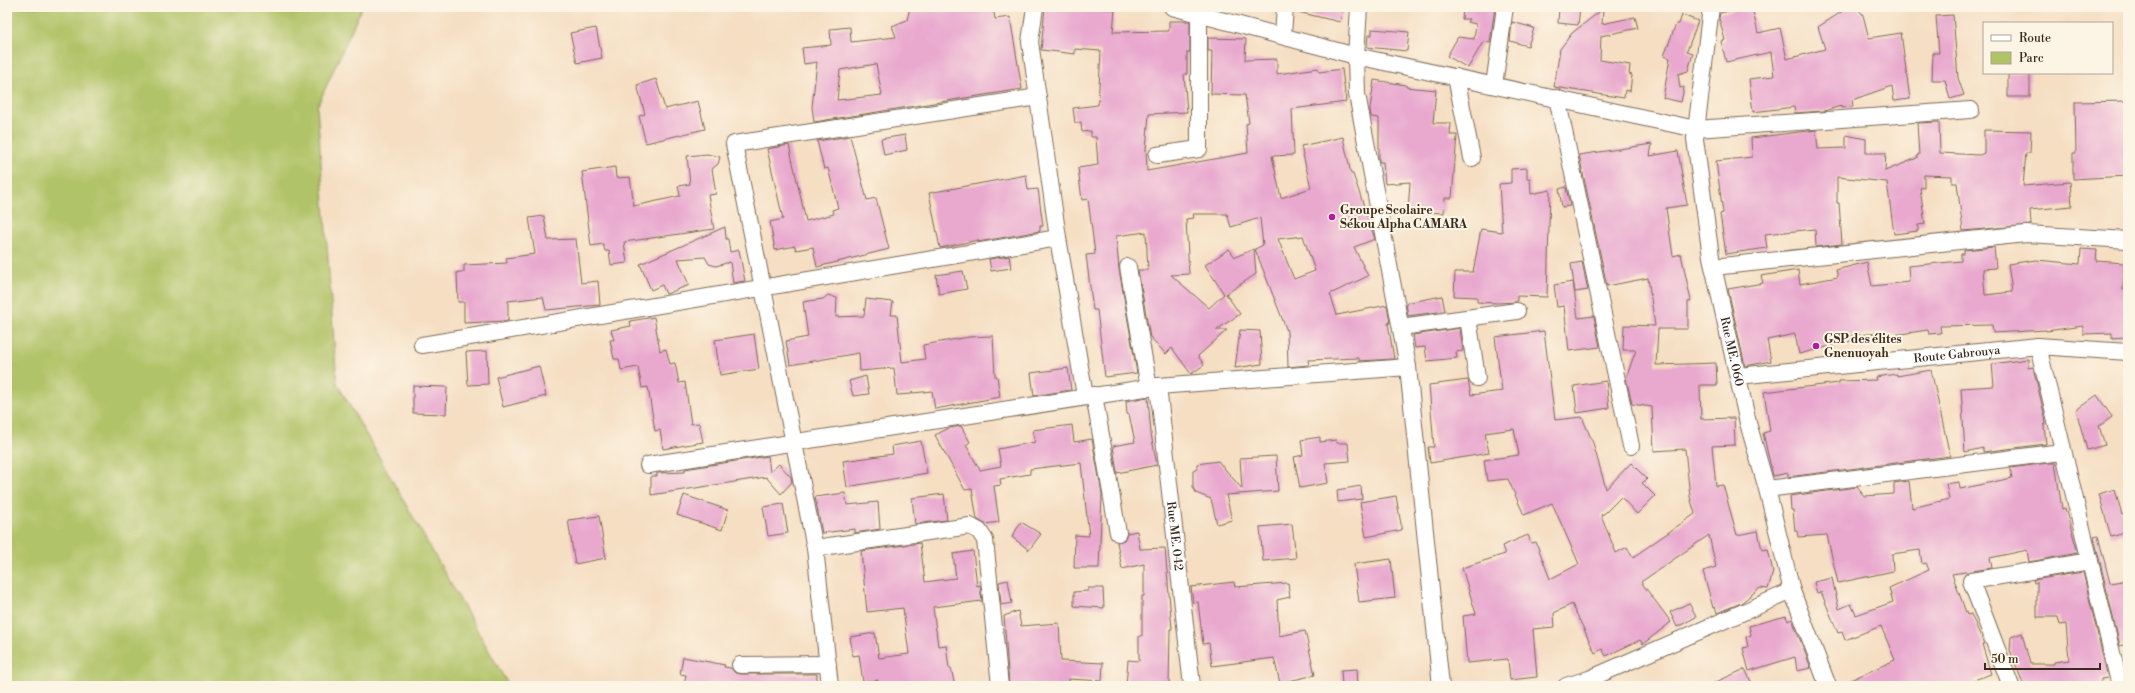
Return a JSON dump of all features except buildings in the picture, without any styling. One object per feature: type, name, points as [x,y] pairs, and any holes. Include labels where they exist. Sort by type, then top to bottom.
[{"type":"street","points":[[1035,7],[1030,42],[1058,238],[1118,533]]},
{"type":"street","points":[[1172,7],[1283,35],[1356,56],[1696,129],[1971,110]]},
{"type":"street","points":[[1283,35],[1285,7]]},
{"type":"street","points":[[1359,7],[1356,56],[1357,94],[1408,367],[1441,686]]},
{"type":"street","points":[[1494,85],[1505,7]]},
{"type":"street","name":"Rue ME. 060","points":[[1711,7],[1695,139],[1713,267],[1748,423],[1767,489],[1792,591],[1828,686]]},
{"type":"street","points":[[1158,155],[1199,149],[1199,13]]},
{"type":"street","points":[[1456,77],[1472,158]]},
{"type":"street","points":[[830,686],[815,548],[792,444],[734,144],[1038,97]]},
{"type":"street","points":[[1557,98],[1631,446]]},
{"type":"street","points":[[1713,267],[2026,234],[2128,240]]},
{"type":"street","points":[[422,345],[1058,238]]},
{"type":"street","name":"Rue ME. 042","points":[[1128,267],[1153,387],[1192,686]]},
{"type":"street","points":[[1401,327],[1517,311]]},
{"type":"street","points":[[1468,318],[1477,378]]},
{"type":"street","points":[[2038,346],[2062,452],[2090,561],[2121,660],[2120,686]]},
{"type":"street","name":"Route Gabrouya","points":[[1738,376],[2038,346],[2128,352]]},
{"type":"street","points":[[648,465],[792,444],[1153,387],[1408,367]]},
{"type":"street","points":[[1767,489],[2062,452]]},
{"type":"street","points":[[815,548],[970,526],[979,531],[985,540],[1000,686]]},
{"type":"street","points":[[2011,686],[1971,581],[2090,561]]},
{"type":"street","points":[[1566,686],[1589,679],[1792,591]]},
{"type":"street","points":[[740,664],[828,664]]},
{"type":"green space","points":[[7,7],[362,7],[317,107],[337,383],[509,686],[7,686]]},
{"type":"place","name":"Groupe Scolaire Sékou Alpha CAMARA","points":[[1332,217]]},
{"type":"place","name":"GSP des élites Gnenuoyah","points":[[1816,346]]}]
